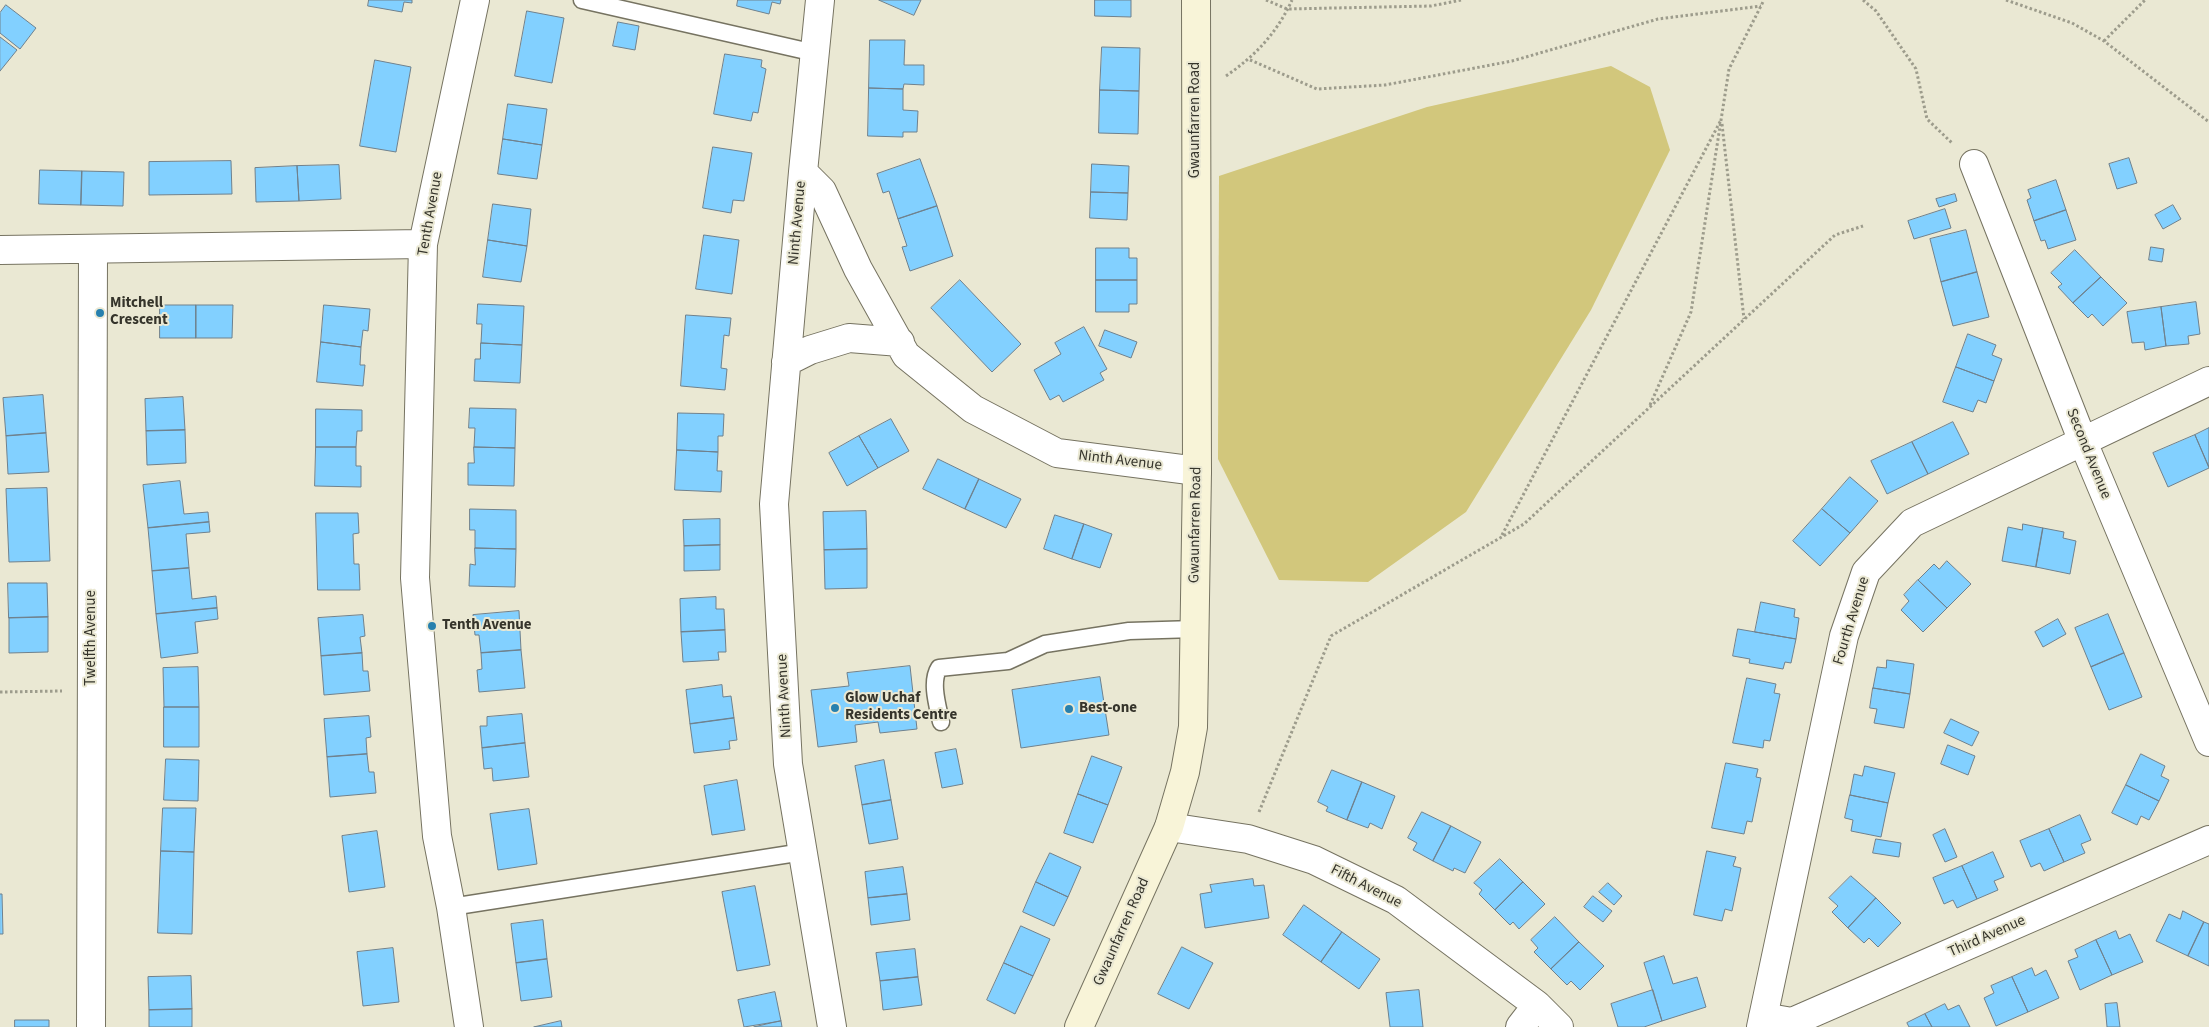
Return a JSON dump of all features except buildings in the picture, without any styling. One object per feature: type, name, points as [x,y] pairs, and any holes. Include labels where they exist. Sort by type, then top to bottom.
[{"type":"street","name":"Tenth Avenue","points":[[469,1027],[451,908],[436,836],[415,578],[423,244],[474,0]]},
{"type":"street","name":"Ninth Avenue","points":[[820,0],[774,504],[788,764],[832,1027]]},
{"type":"street","name":"Gwaunfarren Road","points":[[1079,1027],[1169,827],[1185,772],[1193,727],[1197,471],[1196,0]]},
{"type":"street","name":"Second Avenue","points":[[1974,164],[2083,442],[2209,742]]},
{"type":"street","name":"Ninth Avenue","points":[[803,172],[822,191],[858,269],[906,355],[973,409],[1057,453],[1197,471]]},
{"type":"street","points":[[0,250],[423,244]]},
{"type":"street","name":"Twelfth Avenue","points":[[91,1027],[93,250]]},
{"type":"street","points":[[786,362],[810,350],[849,338],[900,342]]},
{"type":"street","name":"Fourth Avenue","points":[[1762,1022],[1844,636],[1866,572],[1912,523],[2209,381]]},
{"type":"street","name":"Fifth Avenue","points":[[1169,827],[1248,839],[1314,860],[1396,900],[1537,1005],[1559,1027]]},
{"type":"street","name":"Third Avenue","points":[[1762,1022],[1792,1022],[2209,840]]},
{"type":"street","points":[[1520,1027],[1537,1005]]},
{"type":"lane","points":[[582,0],[815,53]]},
{"type":"lane","points":[[941,722],[936,692],[936,673],[939,668],[1008,661],[1045,644],[1128,631],[1195,629]]},
{"type":"lane","points":[[451,908],[803,852]]},
{"type":"path","points":[[1266,0],[1288,10],[1430,6],[1461,0]]},
{"type":"path","points":[[1196,81],[1220,80],[1250,60],[1270,36],[1288,10],[1292,0]]},
{"type":"path","points":[[1648,408],[1691,312],[1729,69],[1764,0]]},
{"type":"path","points":[[1862,0],[1876,11],[1916,69],[1927,119],[1974,164]]},
{"type":"path","points":[[2006,0],[2072,23],[2104,41],[2209,122]]},
{"type":"path","points":[[2104,41],[2145,0]]},
{"type":"path","points":[[1250,60],[1317,89],[1385,86],[1512,61],[1658,19],[1761,6]]},
{"type":"path","points":[[1721,120],[1744,320]]},
{"type":"path","points":[[1501,537],[1721,120]]},
{"type":"path","points":[[1248,839],[1331,636],[1524,524],[1835,235],[1863,226]]},
{"type":"path","points":[[0,692],[92,691]]},
{"type":"shaded area","points":[[1611,66],[1650,87],[1670,150],[1591,310],[1466,512],[1368,582],[1279,580],[1218,459],[1219,176],[1427,107]]},
{"type":"place","name":"Mitchell Crescent","points":[[100,313]]},
{"type":"place","name":"Tenth Avenue","points":[[432,626]]},
{"type":"place","name":"Glow Uchaf Residents Centre","points":[[835,708]]},
{"type":"place","name":"Best-one","points":[[1069,709]]}]
